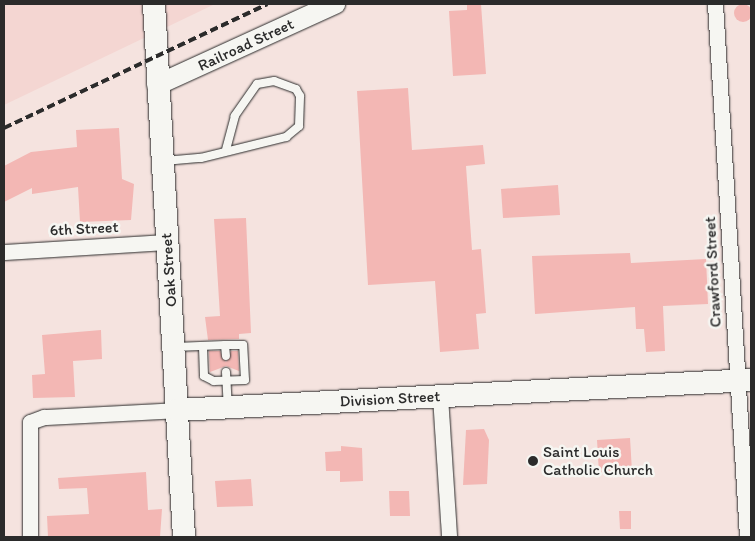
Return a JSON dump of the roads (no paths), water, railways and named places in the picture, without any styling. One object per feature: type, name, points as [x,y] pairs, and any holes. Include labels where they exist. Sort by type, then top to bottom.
[{"type":"main road","name":"Oak Street","points":[[154,4],[157,85],[184,537]]},
{"type":"main road","name":"Division Street","points":[[177,410],[744,380]]},
{"type":"street","name":"Railroad Street","points":[[157,85],[335,4]]},
{"type":"street","name":"Crawford Street","points":[[715,4],[744,380],[748,537]]},
{"type":"street","name":"6th Street","points":[[4,252],[167,242]]},
{"type":"street","points":[[440,396],[449,537]]},
{"type":"street","name":"Division Street","points":[[30,537],[30,422],[44,417],[177,410]]},
{"type":"lane","points":[[162,161],[201,158],[226,149],[293,132],[299,126],[301,105],[296,89],[274,81],[257,84],[235,116],[226,149]]},
{"type":"lane","points":[[225,345],[226,356]]},
{"type":"lane","points":[[174,347],[243,345],[245,380],[227,381],[204,376],[203,347]]},
{"type":"lane","points":[[226,372],[228,407]]},
{"type":"railway","points":[[4,128],[267,4]]},
{"type":"place","name":"Saint Louis Catholic Church","points":[[533,461]]}]
